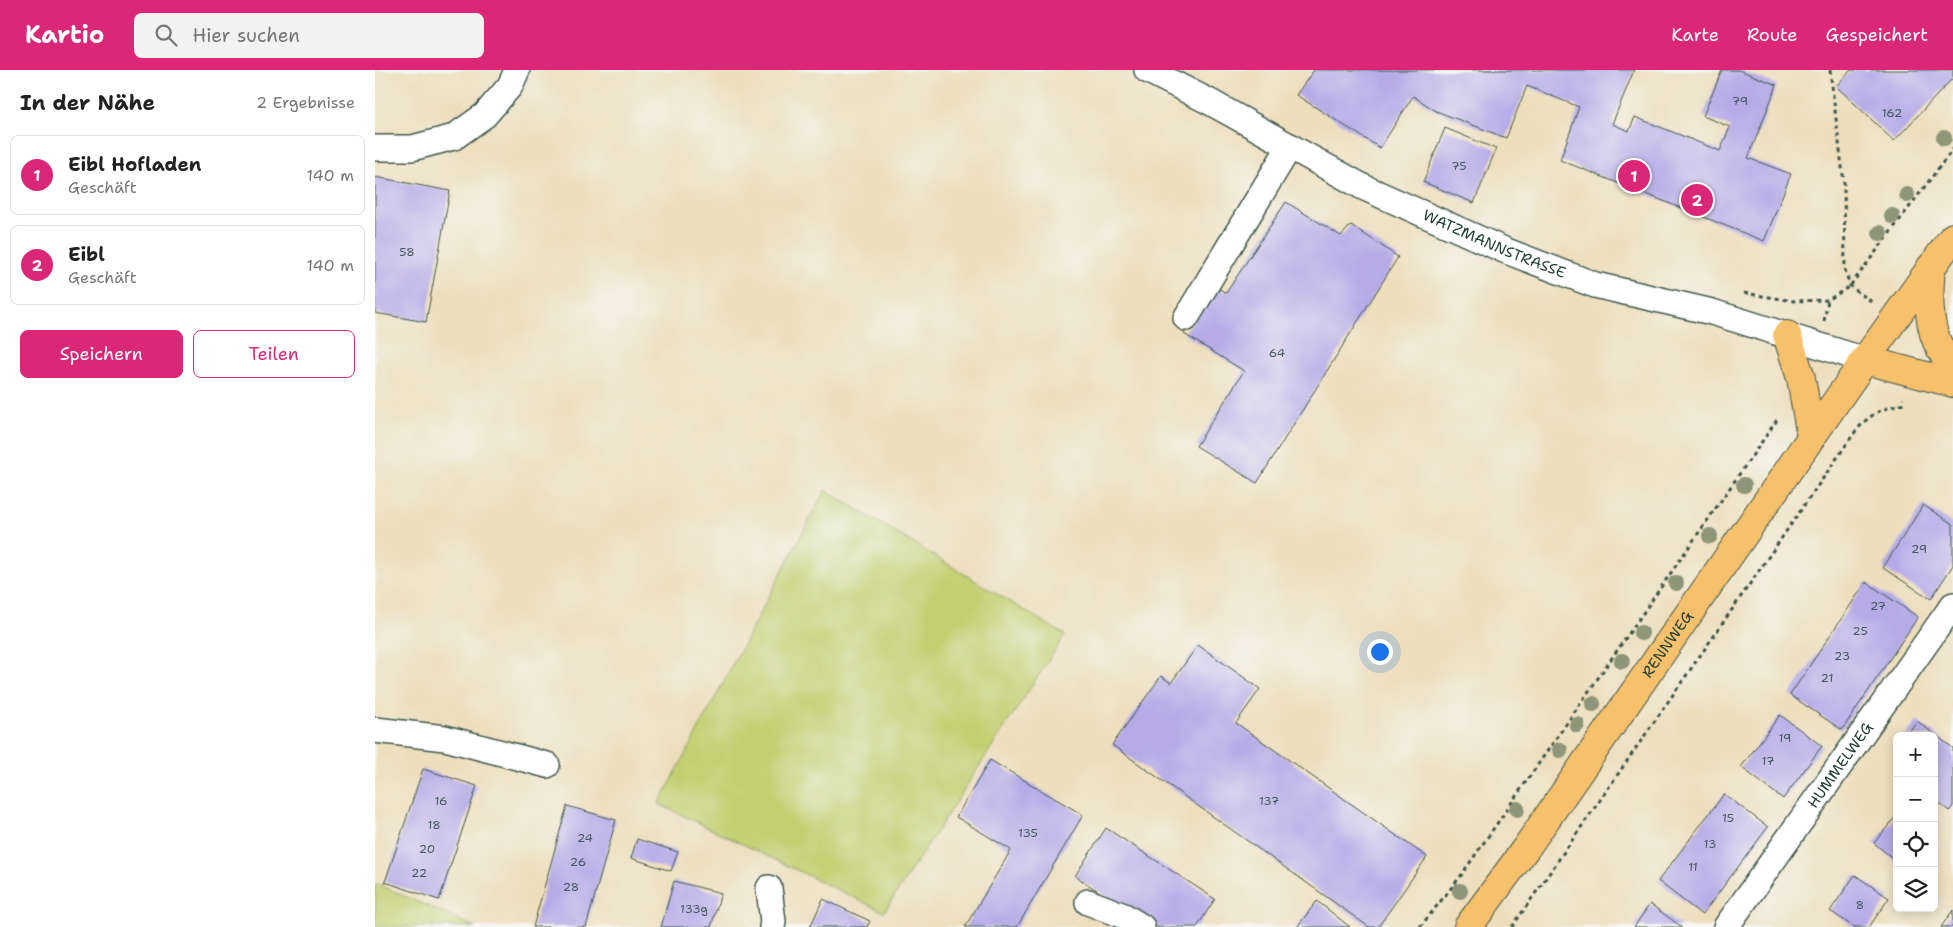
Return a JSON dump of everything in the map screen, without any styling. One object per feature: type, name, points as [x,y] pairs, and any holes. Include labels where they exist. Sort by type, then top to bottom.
[{"type":"main road","name":"RENNWEG","points":[[1468,927],[1526,848],[1811,437],[1953,237]]},
{"type":"main road","points":[[1931,267],[1929,294],[1932,323],[1937,342],[1953,370]]},
{"type":"main road","points":[[1787,336],[1801,378],[1811,437]]},
{"type":"main road","points":[[1865,360],[1953,383]]},
{"type":"street","points":[[375,148],[412,148],[453,136],[485,114],[510,86],[517,70]]},
{"type":"street","name":"WATZMANNSTRASSE","points":[[1147,70],[1363,187],[1504,250],[1595,286],[1713,312],[1865,360]]},
{"type":"street","points":[[1185,318],[1290,146]]},
{"type":"street","name":"HUMMELWEG","points":[[1726,927],[1953,605]]},
{"type":"street","points":[[375,730],[445,738],[547,765]]},
{"type":"street","points":[[769,888],[773,922],[771,927]]},
{"type":"street","points":[[1088,902],[1124,916],[1142,927]]},
{"type":"path","points":[[1830,70],[1843,183],[1845,270],[1850,286]]},
{"type":"path","points":[[1827,300],[1850,286],[1953,149]]},
{"type":"path","points":[[1512,927],[1855,432],[1867,418],[1883,408],[1902,404]]},
{"type":"path","points":[[1420,927],[1460,877],[1781,413]]},
{"type":"green space","points":[[825,490],[1065,635],[884,912],[659,804]]},
{"type":"green space","points":[[375,883],[475,927],[375,927]]},
{"type":"building","points":[[1314,70],[1634,70],[1612,124],[1629,131],[1635,117],[1720,151],[1730,127],[1703,116],[1722,70],[1739,70],[1777,85],[1748,158],[1791,174],[1764,241],[1560,160],[1579,107],[1527,86],[1506,138],[1436,111],[1413,96],[1380,148],[1296,95]]},
{"type":"building","points":[[1851,70],[1953,70],[1953,78],[1894,141],[1836,86]]},
{"type":"building","points":[[1445,128],[1496,149],[1474,203],[1423,182]]},
{"type":"building","points":[[375,177],[450,191],[426,322],[375,313]]},
{"type":"building","points":[[1286,202],[1341,236],[1351,225],[1398,257],[1257,483],[1196,446],[1244,371],[1184,334],[1215,286],[1226,293]]},
{"type":"building","points":[[1923,505],[1953,524],[1953,565],[1931,599],[1883,568]]},
{"type":"building","points":[[1866,582],[1918,617],[1842,730],[1790,695]]},
{"type":"building","points":[[1198,645],[1260,689],[1236,723],[1427,857],[1378,927],[1369,927],[1112,745],[1161,676],[1171,683]]},
{"type":"building","points":[[1780,715],[1822,746],[1783,799],[1741,767]]},
{"type":"building","points":[[1917,721],[1932,732],[1909,732]]},
{"type":"building","points":[[1938,737],[1953,748],[1953,806],[1949,811],[1938,802]]},
{"type":"building","points":[[990,760],[1083,815],[1017,927],[965,927],[1011,850],[956,817]]},
{"type":"building","points":[[423,769],[477,786],[439,900],[385,882]]},
{"type":"building","points":[[1724,794],[1768,827],[1702,915],[1658,881]]},
{"type":"building","points":[[567,806],[616,820],[586,927],[533,927]]},
{"type":"building","points":[[1893,820],[1893,859],[1874,843]]},
{"type":"building","points":[[1106,828],[1215,899],[1197,927],[1153,927],[1075,876]]},
{"type":"building","points":[[637,839],[678,852],[671,871],[631,858]]},
{"type":"building","points":[[1855,875],[1889,898],[1869,927],[1854,927],[1830,911]]},
{"type":"building","points":[[674,881],[721,893],[711,927],[661,927]]},
{"type":"building","points":[[823,899],[870,921],[867,927],[810,927]]},
{"type":"building","points":[[1317,901],[1350,927],[1297,927]]},
{"type":"building","points":[[1650,904],[1682,927],[1634,927]]},
{"type":"building","points":[[1953,910],[1953,927],[1941,927]]},
{"type":"place","name":"Eibl Hofladen","points":[[1634,176]]},
{"type":"place","name":"Eibl","points":[[1697,200]]}]
